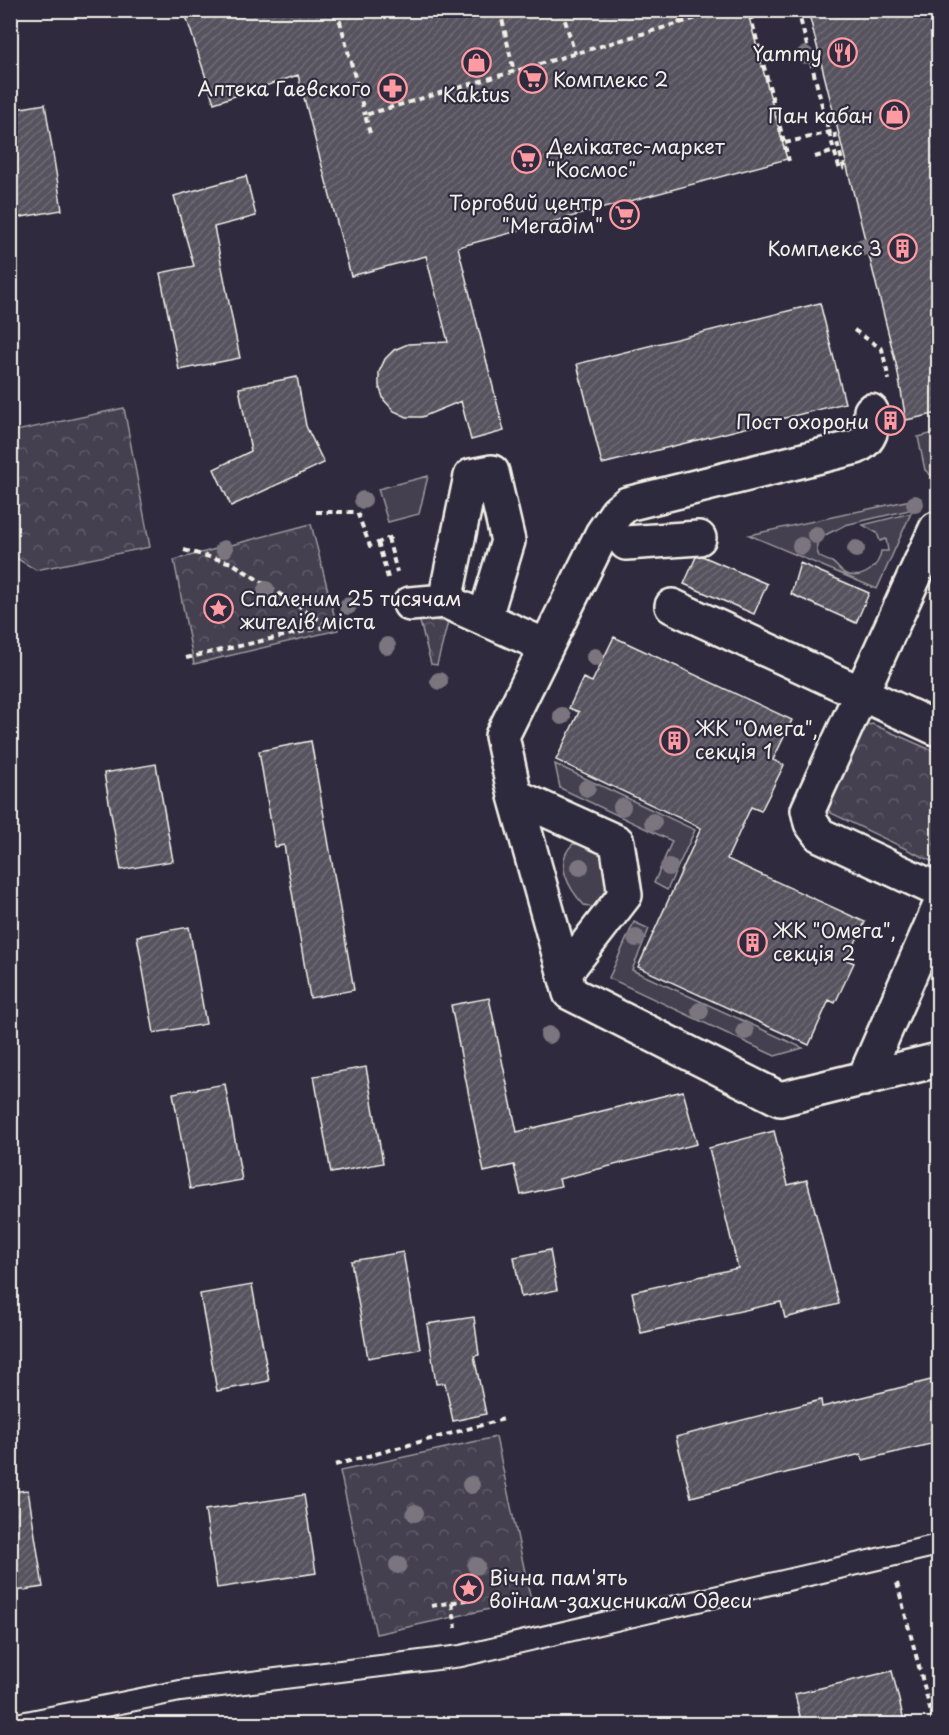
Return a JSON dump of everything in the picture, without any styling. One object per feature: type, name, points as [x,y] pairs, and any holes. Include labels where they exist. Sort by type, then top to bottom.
[{"type":"street","points":[[871,411],[873,422],[868,440],[856,447],[627,504],[617,512],[614,538],[546,646],[502,736],[515,796],[570,993],[780,1099],[939,1060]]},
{"type":"street","points":[[445,601],[471,476],[492,472],[508,541],[485,617]]},
{"type":"street","points":[[939,528],[936,529],[808,810],[811,823],[820,835],[939,891]]},
{"type":"street","points":[[614,538],[699,538]]},
{"type":"street","points":[[614,538],[670,560]]},
{"type":"street","points":[[400,590],[445,601],[546,646]]},
{"type":"street","points":[[672,606],[939,729]]},
{"type":"street","points":[[515,796],[617,842],[625,895],[564,974]]},
{"type":"street","points":[[864,1079],[939,910]]},
{"type":"lane","points":[[16,1725],[180,1691],[461,1656],[939,1545]]},
{"type":"path","points":[[337,10],[370,133]]},
{"type":"path","points":[[500,10],[514,72]]},
{"type":"path","points":[[562,10],[575,54]]},
{"type":"path","points":[[676,10],[680,24]]},
{"type":"path","points":[[365,115],[724,10]]},
{"type":"path","points":[[758,10],[759,16],[751,18],[789,161]]},
{"type":"path","points":[[798,10],[829,133]]},
{"type":"path","points":[[785,143],[834,132],[839,150],[815,157]]},
{"type":"path","points":[[854,330],[882,349],[889,382]]},
{"type":"path","points":[[316,512],[357,512],[370,546],[390,537],[400,590]]},
{"type":"path","points":[[378,542],[400,590]]},
{"type":"path","points":[[184,550],[232,563],[329,626],[186,658]]},
{"type":"path","points":[[335,1465],[504,1419]]},
{"type":"path","points":[[890,1556],[934,1725]]},
{"type":"path","points":[[431,1606],[473,1599]]},
{"type":"green space","points":[[124,408],[150,547],[36,570],[11,555],[11,432]]},
{"type":"green space","points":[[938,432],[938,475],[932,476],[925,470],[918,437]]},
{"type":"green space","points":[[428,476],[419,514],[388,522],[378,489]]},
{"type":"green space","points":[[920,498],[922,507],[845,525],[824,536],[817,544],[819,556],[832,562],[844,573],[864,574],[874,567],[881,551],[888,551],[886,539],[880,541],[877,533],[863,525],[911,513],[877,589],[749,535]]},
{"type":"green space","points":[[311,524],[338,630],[194,664],[174,560]]},
{"type":"green space","points":[[419,618],[448,622],[437,665],[431,664]]},
{"type":"green space","points":[[872,724],[938,753],[938,861],[931,861],[831,813],[825,806],[862,727]]},
{"type":"green space","points":[[555,764],[695,830],[667,890],[654,883],[672,841],[560,788]]},
{"type":"green space","points":[[573,844],[584,844],[603,854],[606,868],[605,890],[599,902],[593,907],[584,905],[573,891],[565,875],[564,859]]},
{"type":"green space","points":[[634,922],[649,929],[632,970],[803,1048],[775,1056],[609,978]]},
{"type":"green space","points":[[496,1437],[531,1600],[376,1634],[340,1471]]},
{"type":"building","name":"Комплекс 2","points":[[184,10],[747,10],[787,159],[458,247],[504,431],[471,440],[461,401],[422,417],[407,417],[394,411],[384,400],[379,386],[379,372],[385,359],[394,350],[408,344],[448,342],[426,256],[351,276],[298,75],[214,103]]},
{"type":"building","name":"Комплекс 3","points":[[808,10],[939,10],[939,413],[906,420],[897,368]]},
{"type":"building","points":[[45,104],[62,210],[10,219],[10,110]]},
{"type":"building","points":[[246,176],[256,216],[214,227],[240,358],[179,370],[160,273],[194,266],[174,196]]},
{"type":"building","points":[[820,303],[845,403],[602,464],[577,364]]},
{"type":"building","points":[[297,377],[306,426],[324,463],[231,506],[214,469],[251,451],[239,388]]},
{"type":"building","points":[[702,556],[767,584],[754,614],[684,584],[696,557]]},
{"type":"building","points":[[800,563],[869,593],[856,623],[791,594]]},
{"type":"building","points":[[614,637],[792,720],[773,760],[784,765],[761,811],[751,807],[727,859],[865,922],[847,960],[854,963],[835,1003],[829,1000],[809,1045],[638,967],[701,828],[556,760],[579,712],[569,708],[583,678],[592,682]]},
{"type":"building","points":[[311,741],[354,990],[310,998],[284,845],[275,847],[259,751]]},
{"type":"building","points":[[156,764],[173,861],[121,870],[104,773]]},
{"type":"building","points":[[189,927],[206,1024],[154,1033],[137,936]]},
{"type":"building","points":[[489,998],[517,1132],[683,1091],[697,1144],[559,1179],[561,1186],[521,1195],[514,1165],[484,1172],[451,1005]]},
{"type":"building","points":[[366,1067],[383,1163],[331,1173],[314,1076]]},
{"type":"building","points":[[225,1084],[242,1180],[190,1189],[173,1093]]},
{"type":"building","points":[[774,1131],[788,1185],[807,1180],[839,1304],[785,1318],[781,1302],[641,1333],[632,1292],[738,1268],[709,1148]]},
{"type":"building","points":[[550,1250],[557,1290],[521,1297],[514,1257]]},
{"type":"building","points":[[403,1252],[420,1349],[368,1358],[351,1261]]},
{"type":"building","points":[[252,1285],[269,1381],[217,1391],[200,1294]]},
{"type":"building","points":[[474,1317],[479,1355],[474,1356],[486,1414],[453,1421],[445,1383],[436,1384],[427,1324]]},
{"type":"building","points":[[939,1378],[939,1442],[863,1460],[861,1454],[691,1497],[676,1437],[821,1400],[822,1407]]},
{"type":"building","points":[[28,1490],[43,1587],[10,1592],[10,1492]]},
{"type":"building","points":[[304,1495],[316,1573],[217,1588],[205,1510]]},
{"type":"building","points":[[892,1671],[905,1725],[802,1725],[795,1694]]},
{"type":"place","name":"Yammy","points":[[843,53]]},
{"type":"place","name":"Kaktus","points":[[476,63]]},
{"type":"place","name":"Комплекс 2","points":[[532,79]]},
{"type":"place","name":"Аптека Гаевского","points":[[392,88]]},
{"type":"place","name":"Пан кабан","points":[[894,115]]},
{"type":"place","name":"Делікатес-маркет \"Космос\"","points":[[526,158]]},
{"type":"place","name":"Торговий центр \"Мегадім\"","points":[[624,214]]},
{"type":"place","name":"Комплекс 3","points":[[903,248]]},
{"type":"place","name":"Пост охорони","points":[[890,421]]},
{"type":"place","name":"Спаленим 25 тисячам жителів міста","points":[[219,609]]},
{"type":"place","name":"ЖК \"Омега\", секція 1","points":[[674,740]]},
{"type":"place","name":"ЖК \"Омега\", секція 2","points":[[752,942]]},
{"type":"place","name":"Вічна пам'ять воїнам-захисникам Одеси","points":[[468,1589]]}]
